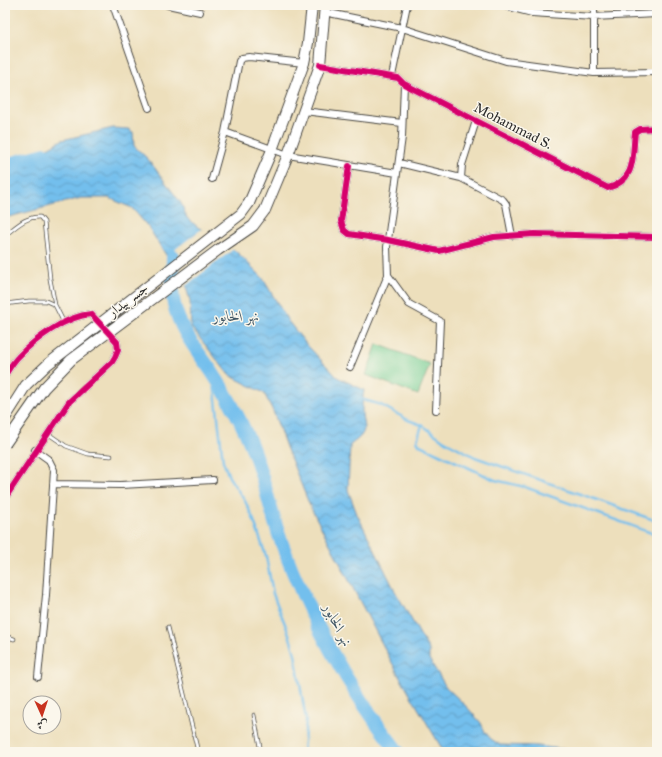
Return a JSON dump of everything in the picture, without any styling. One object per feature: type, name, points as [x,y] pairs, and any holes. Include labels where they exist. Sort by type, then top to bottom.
[{"type":"main road","name":"جسر بيدار","points":[[5,418],[26,385],[48,364],[241,214],[248,203],[272,150],[304,63],[308,43],[312,5]]},
{"type":"main road","name":"جسر بيدار","points":[[5,444],[44,388],[71,360],[218,250],[253,226],[265,210],[288,155],[320,65],[324,9]]},
{"type":"street","points":[[113,5],[149,108]]},
{"type":"street","points":[[168,5],[200,12]]},
{"type":"street","points":[[392,76],[407,5]]},
{"type":"street","points":[[501,5],[532,13],[593,16],[657,14]]},
{"type":"street","points":[[532,13],[533,5]]},
{"type":"street","points":[[594,5],[594,73]]},
{"type":"street","points":[[324,9],[402,28],[506,61],[594,73],[657,72]]},
{"type":"street","points":[[212,179],[225,132],[239,61],[242,58],[249,57],[304,63]]},
{"type":"street","name":"Mohammad S.","points":[[320,65],[398,78],[404,84],[608,188],[619,185],[628,175],[632,164],[635,132],[640,129],[657,128]]},
{"type":"street","points":[[350,367],[388,275],[388,240],[399,163],[404,84]]},
{"type":"street","points":[[304,111],[402,123]]},
{"type":"street","points":[[461,178],[462,165],[476,121]]},
{"type":"street","points":[[225,132],[288,155],[397,173]]},
{"type":"street","points":[[399,163],[461,178],[503,200],[506,204],[512,236]]},
{"type":"street","points":[[349,166],[341,221],[344,230],[349,234],[439,250],[494,237],[534,234],[657,237]]},
{"type":"street","points":[[388,275],[409,304],[440,321],[436,410]]},
{"type":"street","points":[[5,374],[18,358],[44,335],[80,315],[91,314],[117,342],[118,350],[112,362],[69,402],[5,498]]},
{"type":"street","points":[[36,450],[51,463],[54,470],[46,595],[38,677]]},
{"type":"street","points":[[53,484],[121,484],[213,480]]},
{"type":"lane","points":[[5,235],[25,220],[32,217],[40,217],[44,222],[54,305],[64,323]]},
{"type":"lane","points":[[5,304],[29,301],[46,301],[54,305]]},
{"type":"lane","points":[[47,433],[66,446],[88,454],[111,456]]},
{"type":"lane","points":[[168,627],[198,752]]},
{"type":"lane","points":[[5,636],[14,639]]},
{"type":"lane","points":[[254,714],[261,752]]},
{"type":"green space","points":[[377,344],[430,364],[418,395],[366,375]]},
{"type":"water","name":"نهر الخابور","points":[[113,128],[128,129],[133,132],[134,146],[148,159],[181,203],[187,218],[199,228],[220,238],[240,255],[262,277],[288,321],[307,345],[337,377],[364,390],[362,409],[364,429],[361,436],[350,445],[348,490],[357,514],[395,591],[429,650],[429,659],[446,687],[481,723],[485,732],[491,739],[500,745],[538,746],[563,749],[569,752],[444,752],[399,676],[310,506],[273,411],[264,393],[229,375],[191,327],[190,301],[185,283],[149,228],[132,208],[109,198],[81,198],[5,218],[5,167],[9,169],[62,140]]},
{"type":"pier","points":[[203,228],[221,237],[235,248],[184,287],[165,257]]},
{"type":"waterway","name":"نهر الخابور","points":[[5,165],[45,154]]},
{"type":"waterway","name":"نهر الخابور","points":[[173,256],[172,292],[180,323],[232,404],[244,429],[258,463],[281,541],[304,597],[331,651],[363,703],[398,752]]},
{"type":"waterway","points":[[213,374],[223,461],[229,477],[245,501],[253,518],[266,556],[273,594],[289,634],[295,654],[306,720],[303,752]]},
{"type":"waterway","points":[[361,399],[381,405],[408,420],[422,425],[443,440],[475,457],[657,521]]},
{"type":"waterway","points":[[422,425],[417,441],[420,445],[495,480],[525,487],[657,535]]},
{"type":"cycle path","points":[[320,65],[398,78],[404,84],[608,188],[624,179],[628,173],[633,158],[635,132],[640,129],[657,128]]},
{"type":"cycle path","points":[[349,166],[341,221],[344,230],[349,234],[388,240],[439,251],[494,237],[534,234],[657,237]]},
{"type":"cycle path","points":[[5,375],[18,357],[42,336],[61,324],[81,316],[91,314],[117,342],[118,350],[112,362],[69,402],[5,498]]}]
